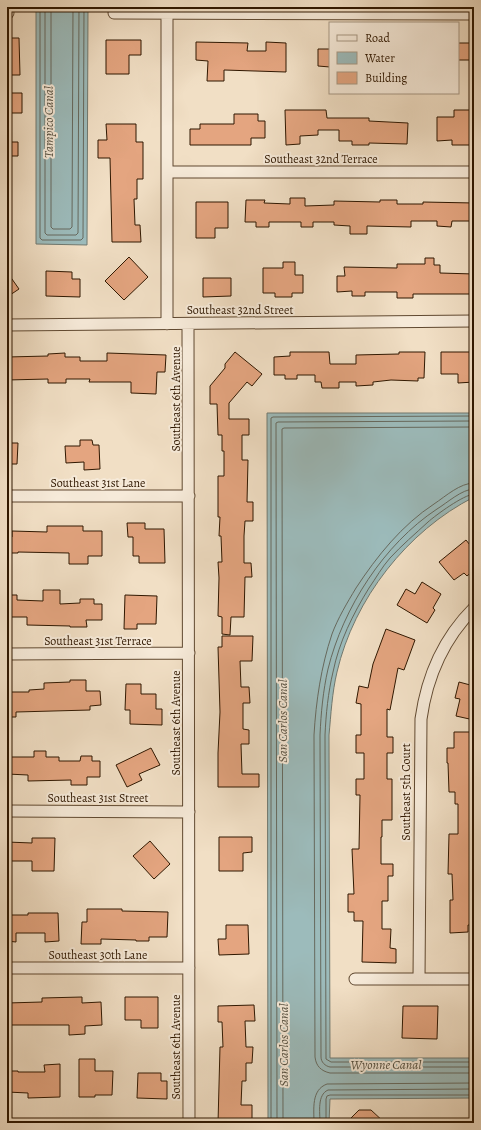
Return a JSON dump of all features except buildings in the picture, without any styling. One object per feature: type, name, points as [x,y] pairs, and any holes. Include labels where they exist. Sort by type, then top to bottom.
[{"type":"street","points":[[114,13],[474,14]]},
{"type":"street","points":[[167,13],[167,324]]},
{"type":"street","name":"Southeast 32nd Terrace","points":[[167,172],[474,172]]},
{"type":"street","name":"Southeast 32nd Street","points":[[7,325],[474,321]]},
{"type":"street","name":"Southeast 6th Avenue","points":[[188,324],[189,1123]]},
{"type":"street","name":"Southeast 31st Lane","points":[[7,496],[189,496]]},
{"type":"street","name":"Southeast 5th Court","points":[[418,979],[421,719],[426,692],[434,666],[447,641],[465,617],[474,608]]},
{"type":"street","name":"Southeast 31st Terrace","points":[[7,654],[189,653]]},
{"type":"street","name":"Southeast 31st Street","points":[[7,811],[189,812]]},
{"type":"street","name":"Southeast 30th Lane","points":[[7,968],[189,968]]},
{"type":"street","points":[[355,979],[474,979]]},
{"type":"water","name":"Tampico Canal","points":[[36,7],[88,7],[87,245],[36,244]]},
{"type":"water","points":[[267,413],[474,413],[474,497],[450,511],[427,528],[406,548],[387,570],[370,594],[356,619],[345,645],[337,672],[329,735],[330,1058],[474,1058],[474,1098],[330,1099],[329,1123],[268,1123]]},
{"type":"water label","name":"San Carlos Canal","points":[[282,721]]},
{"type":"water label","name":"San Carlos Canal","points":[[283,1045]]},
{"type":"water label","name":"Wyonne Canal","points":[[386,1064]]}]
